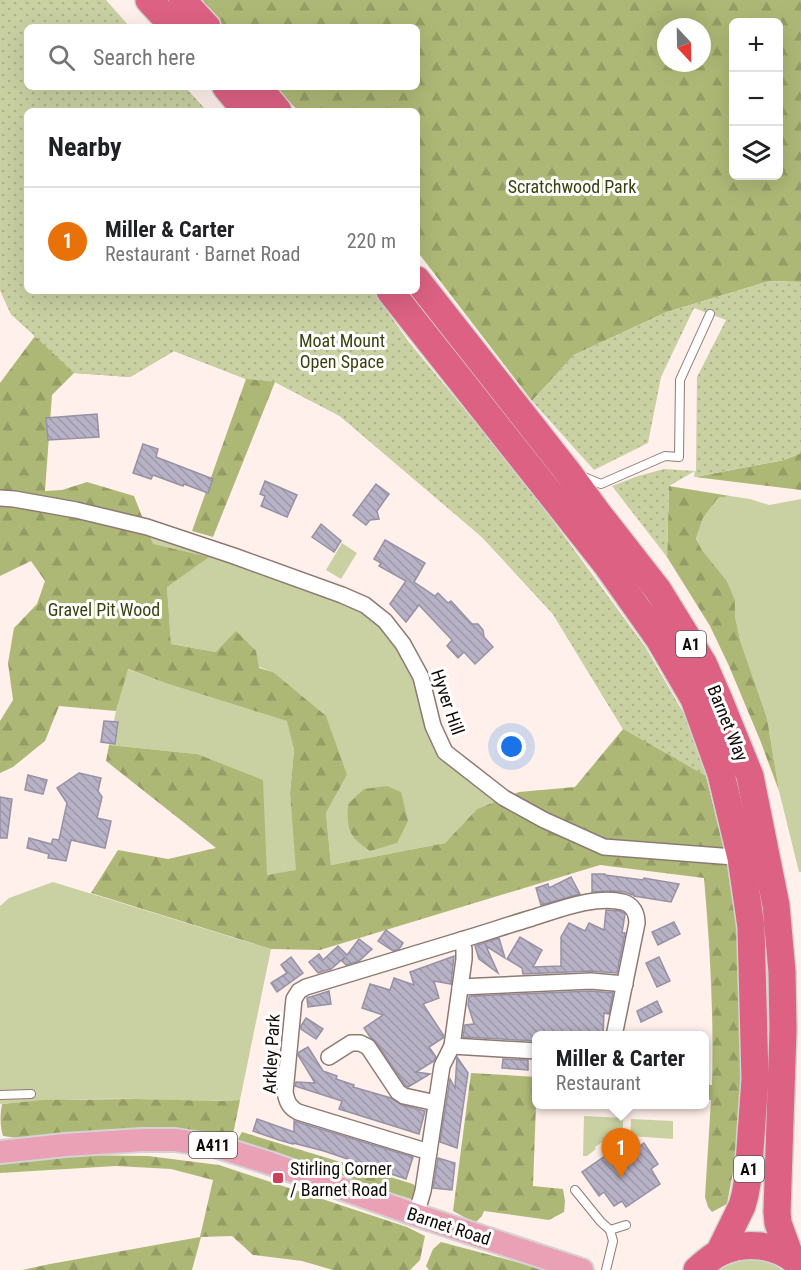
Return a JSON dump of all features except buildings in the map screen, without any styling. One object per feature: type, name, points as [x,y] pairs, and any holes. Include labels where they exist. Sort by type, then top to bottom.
[{"type":"highway","points":[[149,0],[171,24]]},
{"type":"highway","points":[[182,0],[204,24]]},
{"type":"highway","points":[[228,90],[244,108]]},
{"type":"highway","points":[[260,90],[276,108]]},
{"type":"highway","name":"Barnet Way","points":[[420,284],[567,471],[598,503],[658,590],[703,663],[750,776],[776,905],[782,972],[783,1030],[777,1212],[778,1223],[795,1261]]},
{"type":"highway","name":"Barnet Way","points":[[392,294],[606,564],[660,639],[694,699],[722,774],[741,858],[751,927],[754,1090],[745,1195],[719,1253]]},
{"type":"highway","points":[[697,1270],[719,1253],[738,1246],[754,1245],[778,1250],[795,1261]]},
{"type":"main road","name":"Barnet Road","points":[[0,1152],[115,1141],[175,1140],[214,1146],[255,1158],[555,1266],[582,1270]]},
{"type":"street","name":"Hyver Hill","points":[[0,498],[76,510],[147,527],[234,556],[365,605],[385,621],[403,644],[421,677],[433,726],[445,752],[504,798],[544,820],[604,847],[757,858],[768,863]]},
{"type":"street","name":"Arkley Park","points":[[429,1152],[298,1112],[290,1107],[285,1092],[294,999],[299,991],[583,903],[623,902],[635,911],[637,923],[615,1031]]},
{"type":"street","points":[[416,1215],[423,1191],[442,1066],[452,1046],[464,959],[461,940]]},
{"type":"street","points":[[460,987],[591,981],[625,984]]},
{"type":"street","points":[[328,1057],[351,1043],[360,1042],[368,1047],[398,1092],[404,1096],[436,1103]]},
{"type":"street","points":[[452,1046],[532,1051]]},
{"type":"lane","points":[[567,471],[602,484],[665,456],[679,457],[680,380],[710,314]]},
{"type":"lane","points":[[598,503],[602,484]]},
{"type":"lane","points":[[0,1095],[31,1094]]},
{"type":"lane","points":[[575,1190],[610,1230],[613,1241],[606,1270]]},
{"type":"lane","points":[[610,1230],[626,1225]]},
{"type":"green space","name":"Moat Mount Open Space","points":[[0,0],[106,0],[127,24],[24,24],[24,90],[188,90],[204,108],[24,108],[24,294],[375,294],[407,340],[525,483],[645,647],[685,716],[706,776],[623,729],[553,614],[482,537],[340,416],[275,382],[246,379],[174,351],[130,377],[74,373],[11,314],[0,290]]},
{"type":"green space","name":"Scratchwood Park","points":[[197,0],[801,0],[801,282],[770,281],[667,312],[574,355],[532,401],[420,255],[420,108],[295,108],[279,90],[420,90],[420,24],[219,24]]},
{"type":"green space","points":[[770,281],[801,282],[801,453],[784,460],[694,477],[695,471],[669,486],[667,557],[612,486],[664,469],[696,471],[697,377],[726,320],[694,308],[661,377],[648,443],[594,470],[532,401],[574,355],[667,312]]},
{"type":"green space","name":"Gravel Pit Wood","points":[[0,290],[24,291],[24,294],[375,294],[407,340],[525,483],[645,647],[685,716],[706,776],[732,881],[738,934],[742,1084],[736,1156],[727,1204],[712,1212],[705,1197],[711,1100],[709,1100],[709,1085],[712,1085],[712,1033],[710,956],[704,878],[600,865],[320,950],[271,949],[91,893],[118,850],[168,859],[216,848],[106,761],[109,745],[197,754],[263,780],[267,875],[296,870],[290,793],[294,750],[287,721],[165,683],[128,669],[116,711],[59,706],[45,741],[13,767],[0,773],[0,721],[13,700],[8,663],[14,628],[37,604],[45,581],[31,561],[0,576],[0,383],[35,336],[11,314]],"holes":[[[174,351],[246,379],[192,531],[213,537],[275,382],[340,416],[482,537],[553,614],[623,729],[575,787],[519,792],[477,809],[445,843],[331,865],[326,813],[347,775],[326,716],[273,672],[259,668],[256,651],[236,631],[216,652],[171,644],[167,587],[209,557],[153,544],[134,496],[87,482],[62,490],[45,491],[52,395],[74,373],[130,377]]]},
{"type":"green space","points":[[801,453],[801,490],[695,477],[784,460]]},
{"type":"green space","points":[[669,486],[730,496],[718,498],[703,518],[696,538],[702,550],[727,581],[735,600],[735,616],[740,640],[767,718],[779,791],[760,740],[710,626],[667,557]]},
{"type":"green space","points":[[730,496],[769,505],[801,499],[801,872],[799,872],[779,791],[767,718],[740,640],[735,616],[735,600],[727,581],[702,550],[696,537],[703,518],[718,498]]},
{"type":"green space","points":[[147,527],[342,595],[403,644],[445,752],[504,798],[477,809],[445,843],[331,865],[326,813],[347,775],[273,672],[216,652],[171,644],[167,587]]},
{"type":"green space","points":[[342,543],[357,553],[341,579],[326,570]]},
{"type":"green space","points":[[127,669],[288,721],[294,750],[290,793],[297,871],[266,875],[197,754],[109,745]]},
{"type":"green space","points":[[387,786],[401,792],[408,821],[397,843],[370,851],[350,832],[348,804],[364,789]]},
{"type":"green space","points":[[53,882],[271,949],[240,1100],[104,1099],[0,1104],[0,906],[9,898]]},
{"type":"green space","points":[[471,1073],[532,1077],[532,1109],[536,1109],[533,1186],[563,1189],[564,1212],[549,1220],[484,1211],[475,1223],[453,1211]]},
{"type":"green space","points":[[43,1100],[240,1100],[231,1144],[31,1140],[3,1136],[1,1128],[2,1104]]},
{"type":"green space","points":[[584,1116],[623,1118],[623,1136],[620,1138],[617,1132],[595,1147],[596,1149],[587,1156],[583,1156]]},
{"type":"green space","points":[[631,1119],[673,1121],[673,1139],[630,1136]]},
{"type":"green space","points":[[242,1132],[413,1184],[419,1190],[414,1200],[240,1146],[238,1139]]},
{"type":"green space","points":[[66,1155],[148,1156],[219,1165],[407,1227],[425,1236],[420,1260],[410,1270],[333,1270],[302,1261],[253,1255],[232,1236],[201,1237],[192,1270],[22,1270],[200,1237],[213,1180],[171,1169],[116,1166],[0,1173],[0,1163]]},
{"type":"green space","points":[[441,1242],[543,1270],[429,1270],[426,1266],[433,1249]]},
{"type":"green space","points":[[740,1257],[771,1262],[782,1270],[716,1270]]},
{"type":"place","name":"Stirling Corner / Barnet Road","points":[[278,1178]]},
{"type":"place","name":"Miller & Carter","points":[[621,1178]]}]
